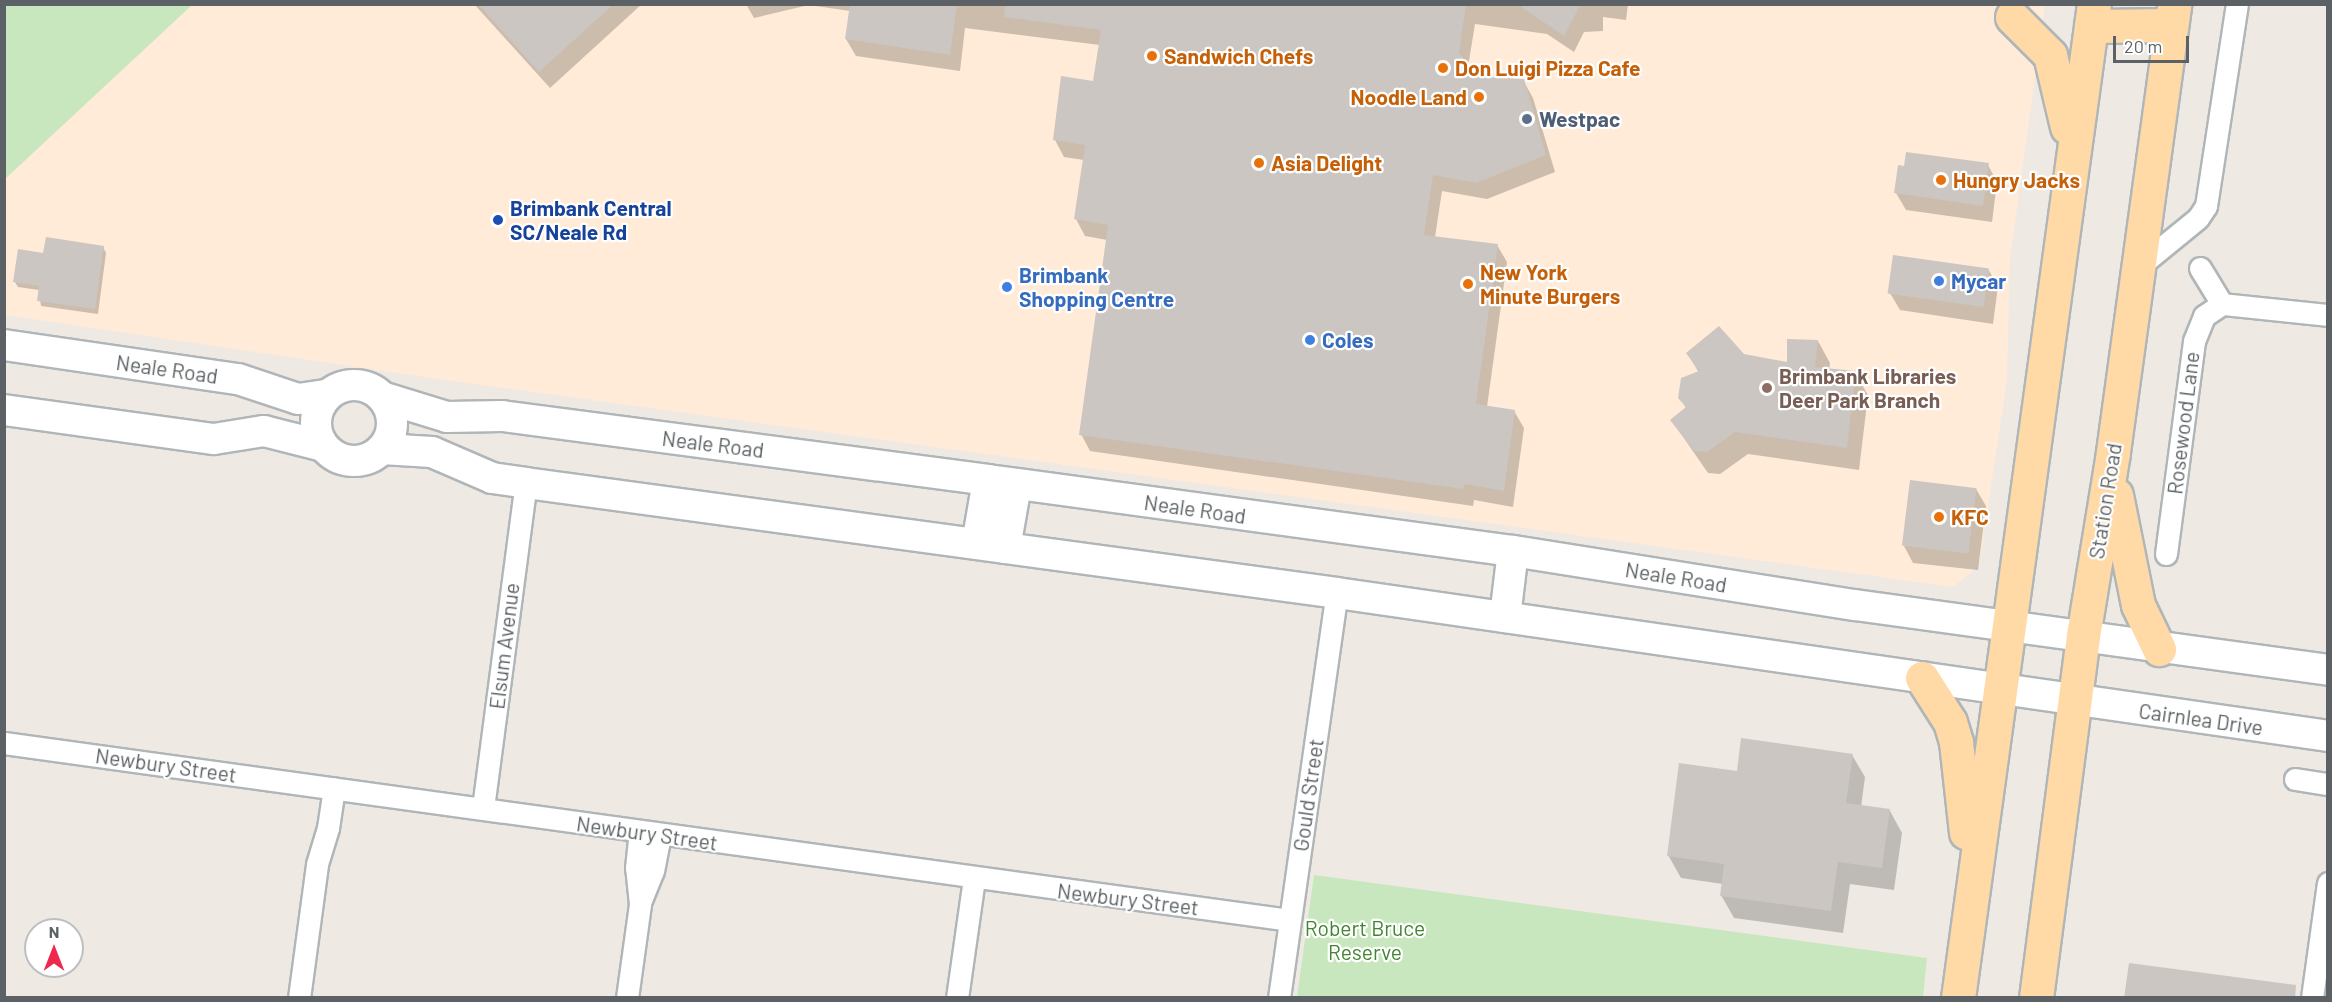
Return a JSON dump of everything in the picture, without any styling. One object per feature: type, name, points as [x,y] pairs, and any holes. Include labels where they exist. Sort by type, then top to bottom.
[{"type":"main road","points":[[1958,998],[2073,155],[2095,12],[2173,15]]},
{"type":"main road","name":"Station Road","points":[[2039,994],[2083,636],[2113,452],[2173,15]]},
{"type":"main road","points":[[2012,17],[2050,55],[2073,155]]},
{"type":"main road","points":[[2113,452],[2117,515],[2128,567],[2138,605],[2159,649]]},
{"type":"main road","points":[[1922,678],[1950,722],[1956,742],[1971,897]]},
{"type":"street","points":[[2138,267],[2198,218],[2206,206],[2237,4]]},
{"type":"street","points":[[2200,268],[2222,304],[2328,315]]},
{"type":"street","name":"Rosewood Lane","points":[[2166,554],[2194,341],[2204,316],[2222,304]]},
{"type":"street","name":"Neale Road","points":[[4,345],[238,379],[298,399],[327,395]]},
{"type":"street","points":[[4,410],[150,431],[232,439],[264,431],[323,446],[349,461],[367,459],[382,449],[392,423],[382,397],[357,384],[327,395],[317,410],[315,423],[323,446]]},
{"type":"street","points":[[4,393],[150,431]]},
{"type":"street","name":"Neale Road","points":[[382,397],[447,417],[502,416],[1002,482],[1513,551],[2083,636]]},
{"type":"street","points":[[382,449],[432,452],[492,478],[1337,593],[2001,690]]},
{"type":"street","points":[[991,546],[1002,482]]},
{"type":"street","name":"Elsum Avenue","points":[[483,808],[526,483]]},
{"type":"street","points":[[1504,617],[1513,551]]},
{"type":"street","name":"Gould Street","points":[[1279,998],[1337,593]]},
{"type":"street","points":[[2083,636],[2159,649],[2328,670]]},
{"type":"street","name":"Cairnlea Drive","points":[[2001,690],[2328,736]]},
{"type":"street","name":"Newbury Street","points":[[4,743],[483,808],[650,834],[1289,920]]},
{"type":"street","points":[[2295,779],[2328,783]]},
{"type":"street","points":[[299,998],[317,864],[315,828],[327,787]]},
{"type":"street","points":[[627,998],[640,904],[636,868],[650,834]]},
{"type":"street","points":[[957,998],[974,878]]},
{"type":"street","points":[[2312,998],[2328,883]]},
{"type":"shaded area","name":"Brimbank Shopping Centre","points":[[192,5],[2045,5],[2010,259],[2007,381],[1979,566],[1953,587],[424,377],[5,315],[5,179]]},
{"type":"green space","points":[[5,4],[192,4],[192,5],[5,179]]},
{"type":"green space","name":"Robert Bruce Reserve","points":[[1314,875],[1927,958],[1923,997],[1297,997]]},
{"type":"building","points":[[478,4],[614,4],[539,72]]},
{"type":"building","points":[[850,4],[957,4],[950,55],[845,39]]},
{"type":"building","points":[[1005,4],[1466,4],[1459,53],[1471,68],[1486,77],[1524,79],[1546,155],[1476,183],[1433,175],[1424,235],[1498,244],[1476,404],[1515,410],[1504,491],[1465,484],[1463,489],[1079,435],[1108,225],[1074,219],[1085,145],[1053,140],[1061,76],[1093,81],[1101,30],[1004,17]]},
{"type":"building","points":[[1517,4],[1581,4],[1564,36]]},
{"type":"building","name":"Hungry Jacks","points":[[1906,152],[1989,163],[1983,206],[1894,193],[1898,165],[1904,166]]},
{"type":"building","points":[[46,237],[104,246],[95,309],[37,301],[39,286],[13,282],[18,249],[43,253]]},
{"type":"building","name":"Mycar","points":[[1893,255],[1989,268],[1984,307],[1888,294]]},
{"type":"building","name":"Brimbank Libraries Deer Park Branch","points":[[1719,326],[1744,354],[1787,362],[1787,339],[1818,340],[1815,367],[1856,371],[1847,448],[1735,432],[1707,452],[1694,451],[1670,420],[1686,407],[1678,398],[1681,378],[1699,371],[1686,353]]},
{"type":"building","name":"KFC","points":[[1910,480],[1977,488],[1968,554],[1902,546]]},
{"type":"building","points":[[1741,738],[1853,754],[1846,803],[1890,809],[1882,868],[1838,862],[1831,911],[1720,896],[1724,864],[1667,856],[1679,763],[1737,771]]},
{"type":"building","points":[[2129,963],[2296,985],[2295,998],[2124,998]]},
{"type":"place","name":"Sandwich Chefs","points":[[1152,56]]},
{"type":"place","name":"Don Luigi Pizza Cafe","points":[[1443,68]]},
{"type":"place","name":"Noodle Land","points":[[1479,97]]},
{"type":"place","name":"Westpac","points":[[1527,119]]},
{"type":"place","name":"Asia Delight","points":[[1259,163]]},
{"type":"place","name":"Hungry Jacks","points":[[1941,180]]},
{"type":"place","name":"Brimbank Central SC/Neale Rd","points":[[498,220]]},
{"type":"place","name":"Mycar","points":[[1939,281]]},
{"type":"place","name":"New York Minute Burgers","points":[[1468,284]]},
{"type":"place","name":"Brimbank Shopping Centre","points":[[1007,287]]},
{"type":"place","name":"Coles","points":[[1310,340]]},
{"type":"place","name":"Brimbank Libraries Deer Park Branch","points":[[1767,388]]},
{"type":"place","name":"KFC","points":[[1939,517]]}]
